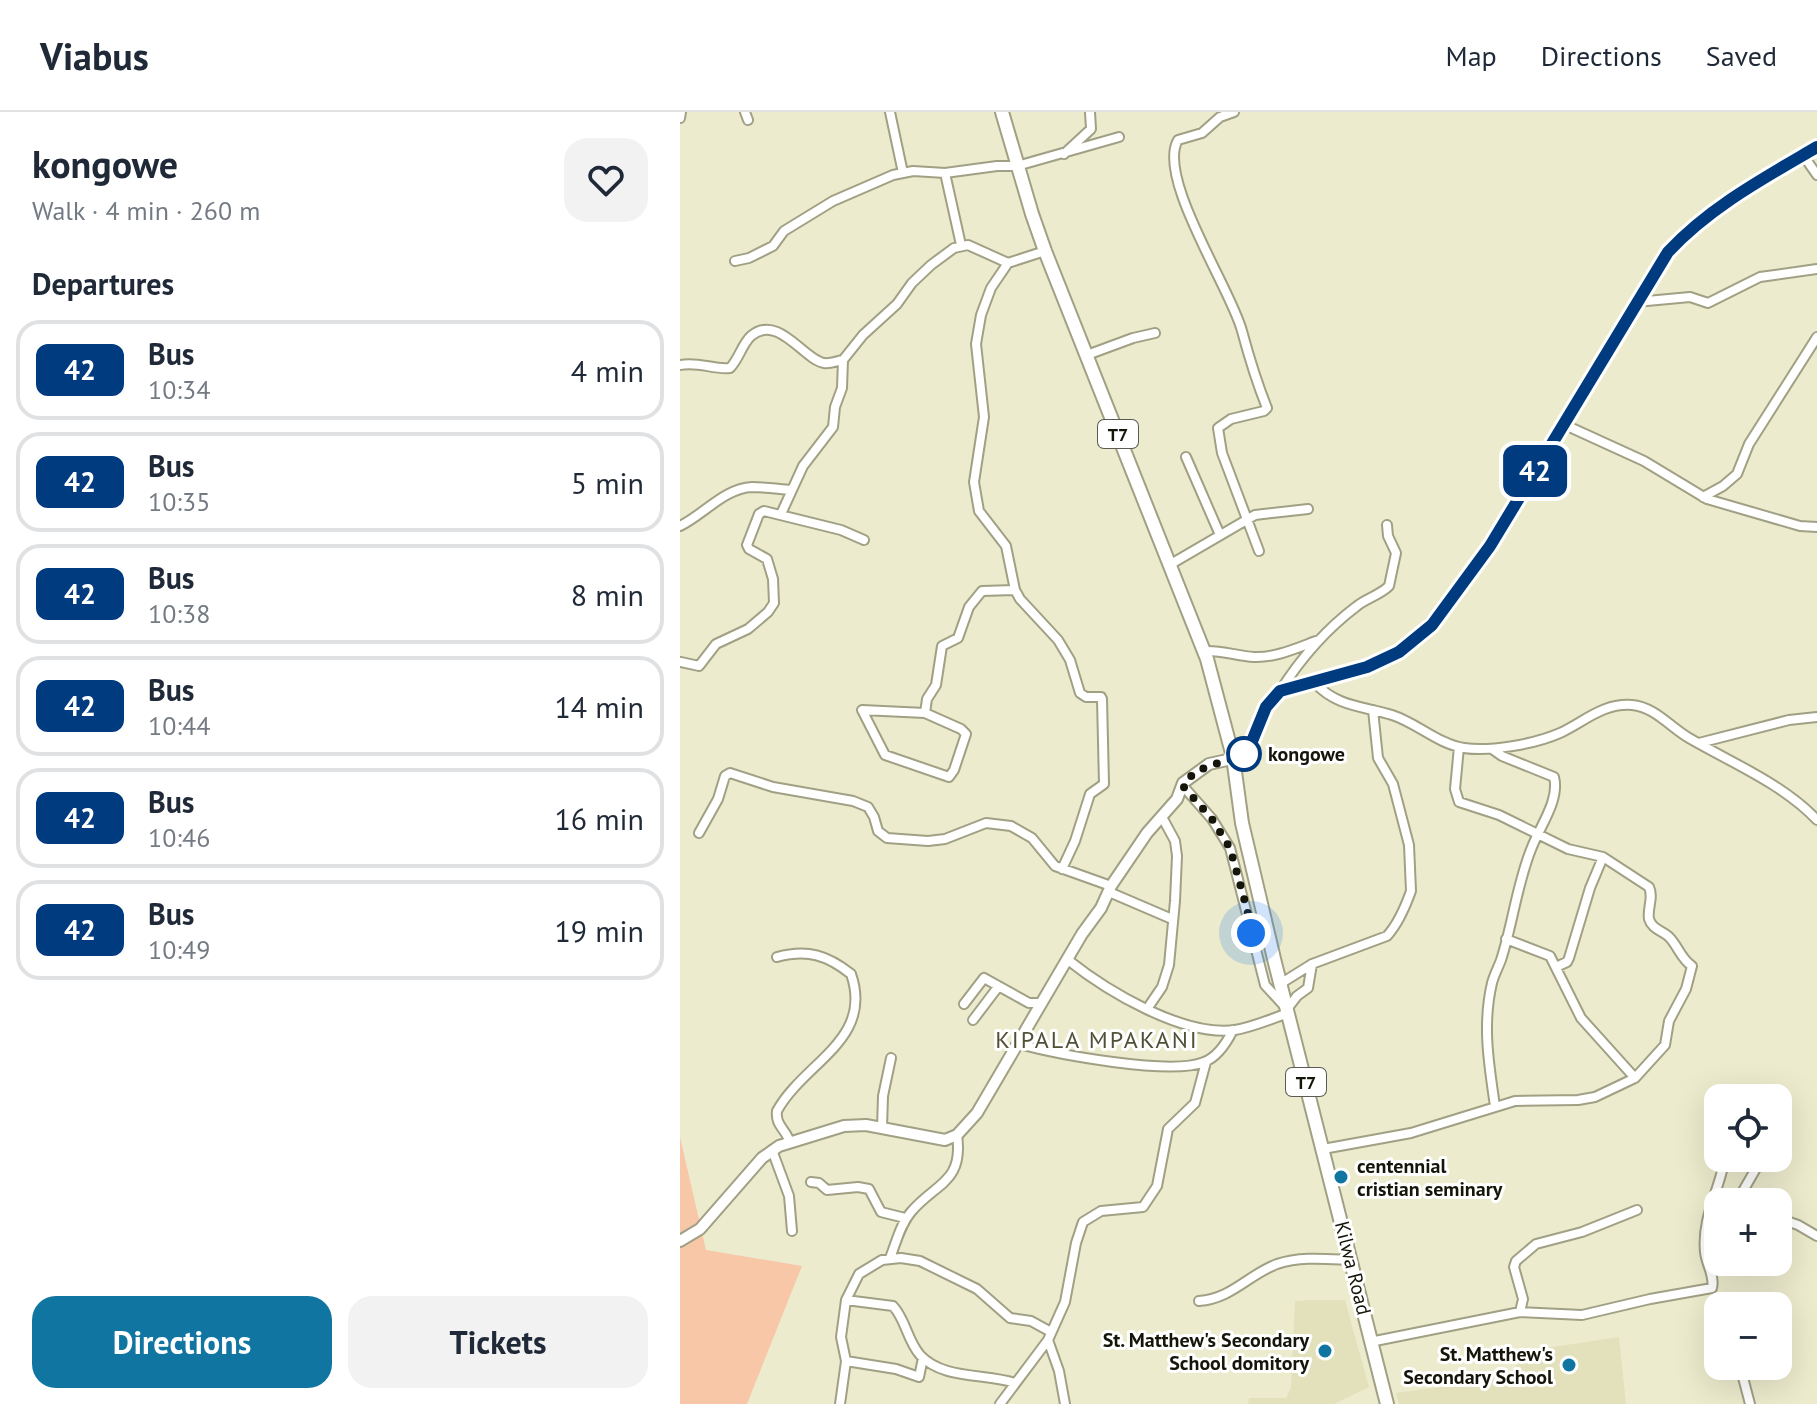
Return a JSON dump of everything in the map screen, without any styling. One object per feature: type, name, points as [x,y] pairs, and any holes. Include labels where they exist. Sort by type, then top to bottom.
[{"type":"highway","name":"T7","points":[[1002,112],[1045,251],[1204,651],[1233,757]]},
{"type":"highway","name":"Kilwa Road","points":[[1233,757],[1242,823],[1280,984],[1387,1404]]},
{"type":"main road","points":[[680,1241],[709,1220],[772,1150],[790,1143],[844,1126],[882,1128],[945,1140],[957,1135],[977,1113],[1110,889],[1147,833],[1177,799],[1183,786],[1199,770],[1241,757],[1248,751],[1266,707],[1280,691],[1367,667],[1399,652],[1420,636],[1464,584],[1490,546],[1668,252],[1685,235],[1750,185],[1817,147]]},
{"type":"street","points":[[680,118],[681,112]]},
{"type":"street","points":[[890,112],[903,173]]},
{"type":"street","points":[[1063,154],[1091,129],[1090,112]]},
{"type":"street","points":[[1234,112],[1220,117],[1202,133],[1178,140],[1173,150],[1184,202],[1239,321],[1267,408],[1231,419],[1218,428],[1222,453],[1259,551]]},
{"type":"street","points":[[735,261],[773,246],[784,231],[833,201],[873,182],[903,173],[945,173],[1017,166],[1119,137]]},
{"type":"street","points":[[1803,155],[1817,175]]},
{"type":"street","points":[[945,173],[961,245]]},
{"type":"street","points":[[781,514],[803,466],[833,427],[835,407],[842,388],[843,360],[863,335],[897,304],[912,283],[945,254],[961,245],[968,245],[1008,263]]},
{"type":"street","points":[[1045,251],[1008,263],[991,288],[976,331],[984,417],[974,482],[979,511],[1006,546],[1015,590],[1058,640],[1070,660],[1080,693],[1102,699],[1104,784],[1090,794],[1062,869]]},
{"type":"street","points":[[1636,302],[1690,297],[1708,303],[1760,277],[1817,269]]},
{"type":"street","points":[[680,365],[693,363],[730,368],[751,337],[765,332],[788,337],[826,364],[843,360]]},
{"type":"street","points":[[1087,355],[1155,333]]},
{"type":"street","points":[[1703,497],[1737,474],[1749,444],[1817,337]]},
{"type":"street","points":[[1563,424],[1644,461],[1703,497],[1800,526],[1817,527]]},
{"type":"street","points":[[1186,457],[1220,535]]},
{"type":"street","points":[[680,526],[717,501],[742,489],[791,490]]},
{"type":"street","points":[[1171,564],[1246,520],[1266,512],[1308,509]]},
{"type":"street","points":[[681,662],[699,666],[716,644],[748,629],[771,607],[775,593],[769,566],[763,555],[749,549],[748,541],[759,514],[764,511],[781,514],[841,530],[864,540]]},
{"type":"street","points":[[1280,691],[1317,641],[1359,604],[1383,591],[1392,582],[1396,553],[1388,536],[1387,525]]},
{"type":"street","points":[[925,713],[927,699],[936,685],[942,646],[958,638],[972,600],[982,591],[1015,590]]},
{"type":"street","points":[[1204,651],[1220,650],[1256,657],[1317,641]]},
{"type":"street","points":[[1315,683],[1334,699],[1401,718],[1459,747],[1492,749],[1543,740],[1561,733],[1591,714],[1618,705],[1644,708],[1778,787],[1817,820]]},
{"type":"street","points":[[862,710],[925,713],[966,734],[949,777],[885,755],[862,710]]},
{"type":"street","points":[[1280,984],[1312,964],[1387,936],[1394,928],[1411,891],[1409,845],[1393,784],[1378,758],[1373,710]]},
{"type":"street","points":[[1699,743],[1802,717],[1817,717]]},
{"type":"street","points":[[1323,1149],[1411,1133],[1515,1101],[1595,1097],[1635,1078],[1665,1045],[1669,1021],[1686,989],[1692,966],[1684,960],[1667,935],[1652,926],[1649,887],[1603,857],[1568,849],[1499,815],[1459,802],[1455,789],[1459,747]]},
{"type":"street","points":[[1492,749],[1554,777],[1556,784],[1549,809],[1532,845],[1491,986],[1487,1033],[1495,1106]]},
{"type":"street","points":[[699,833],[718,799],[725,776],[730,773],[773,787],[853,801],[868,807],[878,831],[887,838],[928,841],[945,839],[986,823],[1011,826],[1032,838],[1046,857],[1062,869],[1172,919]]},
{"type":"street","points":[[1183,786],[1212,819],[1230,848],[1265,985],[1288,1011]]},
{"type":"street","points":[[1147,1009],[1162,987],[1168,969],[1177,856],[1175,841],[1162,817]]},
{"type":"street","points":[[1556,967],[1569,958],[1590,888],[1603,857]]},
{"type":"street","points":[[1506,939],[1546,953],[1581,1018],[1635,1078]]},
{"type":"street","points":[[777,957],[801,952],[824,956],[851,974],[857,998],[848,1031],[802,1079],[777,1111],[778,1122],[790,1143]]},
{"type":"street","points":[[1068,960],[1147,1009],[1195,1027],[1233,1030],[1288,1011],[1297,996],[1308,988],[1312,964]]},
{"type":"street","points":[[964,1004],[983,979],[1029,1003],[1042,1003]]},
{"type":"street","points":[[973,1020],[998,987]]},
{"type":"street","points":[[1019,1044],[1164,1068],[1206,1062],[1219,1051],[1233,1030]]},
{"type":"street","points":[[882,1128],[883,1096],[891,1058]]},
{"type":"street","points":[[1000,1404],[1049,1336],[1068,1293],[1076,1243],[1083,1222],[1101,1211],[1142,1208],[1148,1201],[1157,1186],[1168,1129],[1195,1103],[1206,1062]]},
{"type":"street","points":[[890,1258],[905,1218],[948,1178],[959,1151],[957,1135]]},
{"type":"street","points":[[772,1150],[789,1196],[792,1231]]},
{"type":"street","points":[[1370,1342],[1520,1312],[1573,1316],[1713,1288],[1705,1240],[1711,1201],[1722,1172]]},
{"type":"street","points":[[811,1182],[819,1183],[827,1190],[866,1188],[881,1212],[905,1218]]},
{"type":"street","points":[[1520,1312],[1522,1295],[1514,1267],[1522,1254],[1536,1244],[1582,1232],[1637,1210]]},
{"type":"street","points":[[1792,1223],[1817,1236]]},
{"type":"street","points":[[840,1404],[846,1361],[841,1337],[846,1300],[854,1282],[865,1269],[890,1258],[910,1258],[977,1289],[1010,1318],[1031,1321],[1049,1336],[1065,1404]]},
{"type":"street","points":[[1199,1301],[1220,1298],[1263,1271],[1290,1261],[1351,1260]]},
{"type":"street","points":[[846,1300],[893,1306],[923,1358],[961,1374],[1015,1383]]},
{"type":"street","points":[[846,1361],[896,1369],[919,1377],[923,1358]]},
{"type":"street","points":[[1744,1380],[1750,1404]]},
{"type":"shaded area","points":[[680,1137],[706,1250],[802,1266],[747,1404],[680,1404]]},
{"type":"shaded area","name":"St. Matthew's Secondary School domitory","points":[[1345,1300],[1369,1387],[1334,1404],[1248,1404],[1249,1398],[1286,1398],[1291,1388],[1295,1301]]},
{"type":"shaded area","name":"St. Matthew's Secondary School","points":[[1619,1337],[1626,1404],[1399,1404],[1396,1393],[1508,1378],[1526,1351]]},
{"type":"bus line","name":"42","points":[[1233,757],[1241,757],[1248,751],[1266,707],[1280,691],[1367,667],[1399,652],[1432,625],[1490,546],[1668,252],[1707,217],[1750,185],[1817,147]]},
{"type":"place","name":"kongowe","points":[[1244,754]]},
{"type":"place","name":"centennial cristian seminary","points":[[1341,1177]]},
{"type":"place","name":"St. Matthew's Secondary School domitory","points":[[1325,1351]]},
{"type":"place","name":"St. Matthew's Secondary School","points":[[1569,1365]]},
{"type":"district","name":"KIPALA MPAKANI","points":[[1097,1039]]},
{"type":"route","points":[[1244,754],[1209,764],[1185,781],[1183,786],[1212,819],[1230,848],[1251,933]]}]
